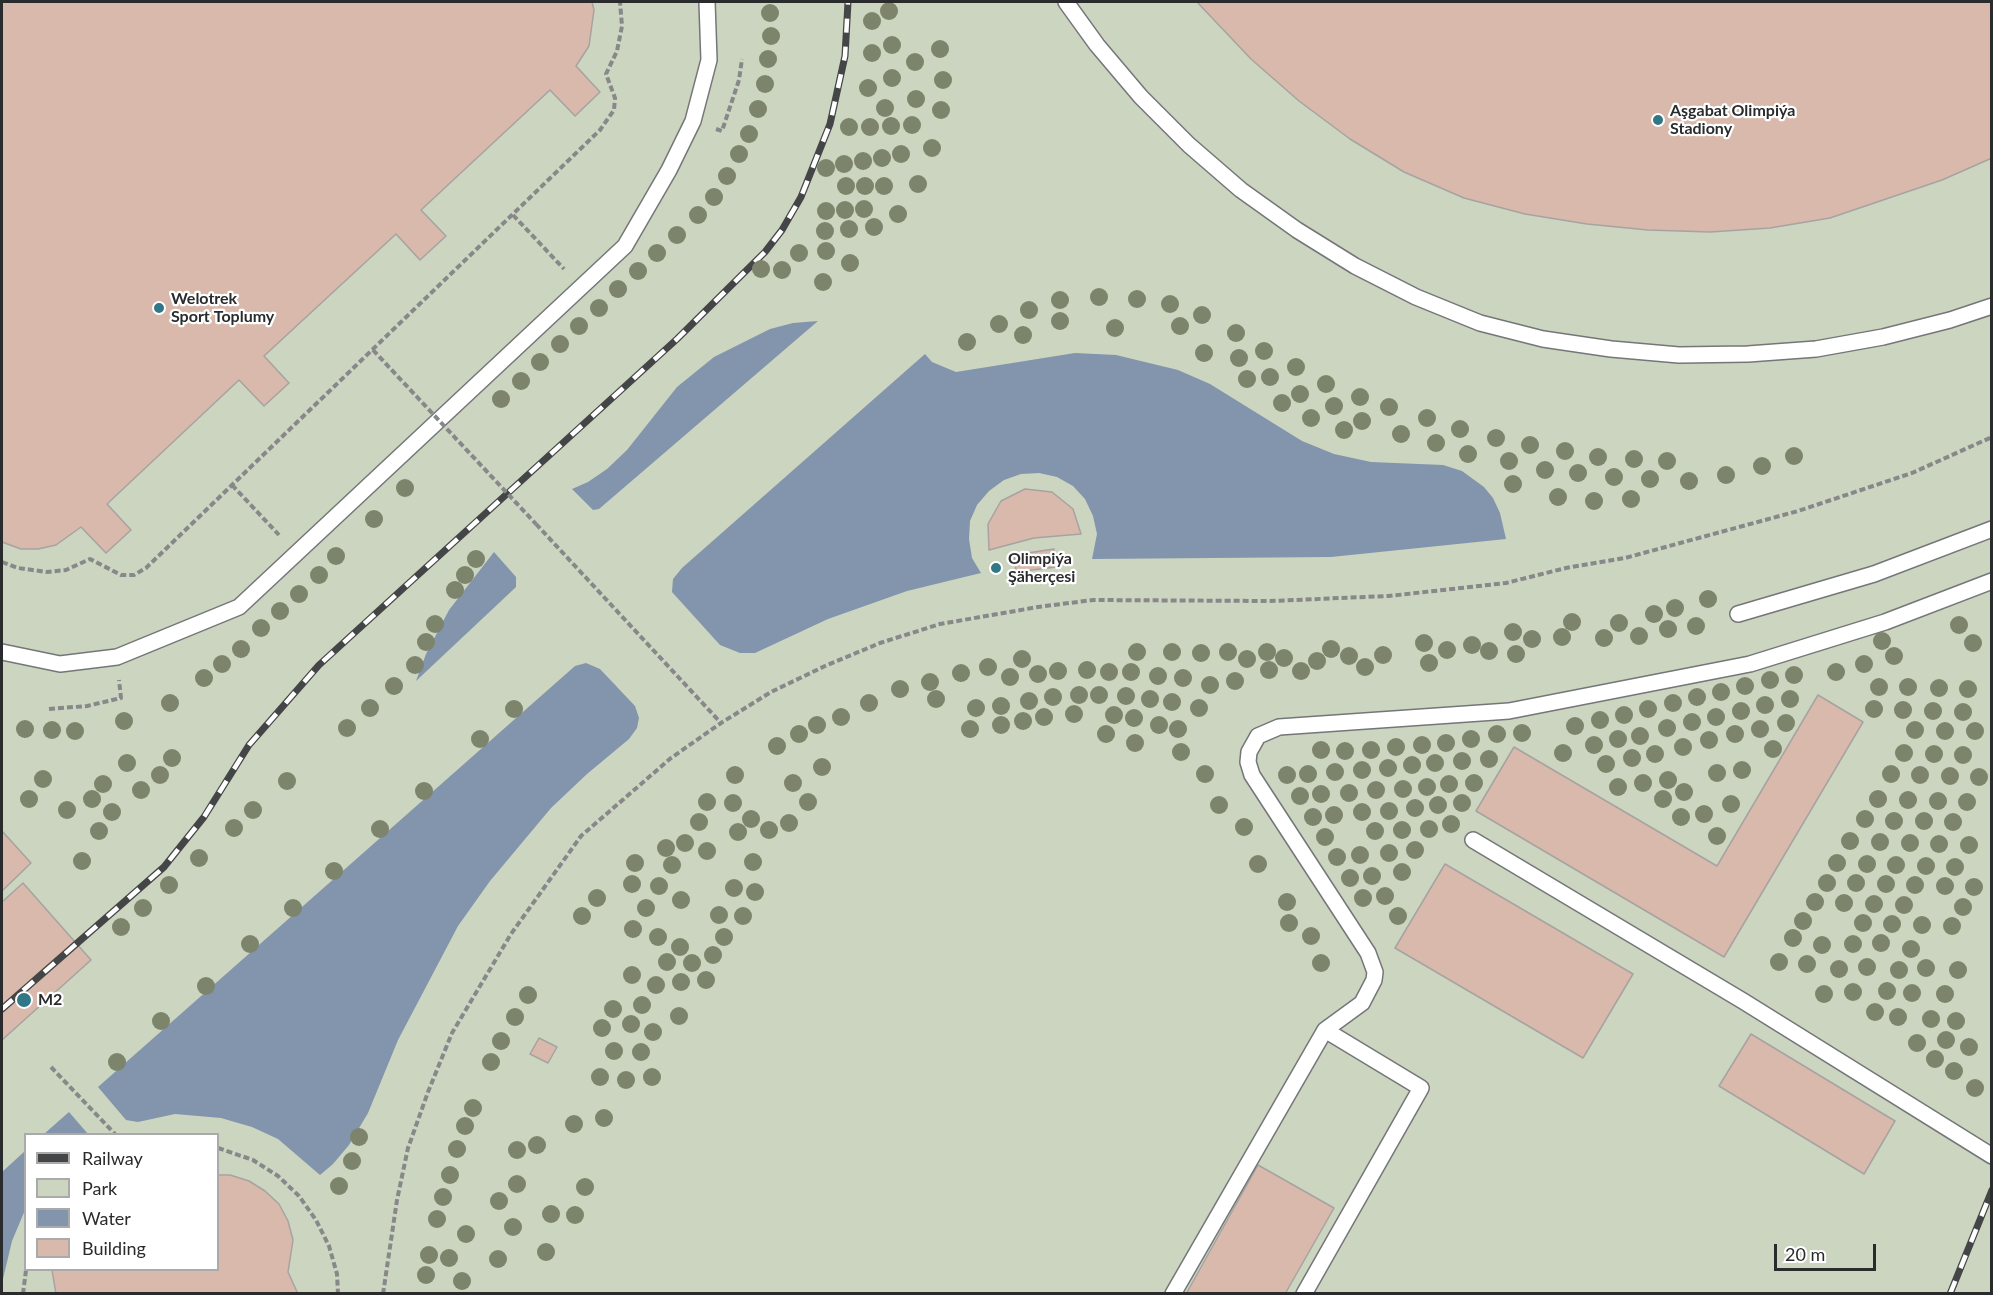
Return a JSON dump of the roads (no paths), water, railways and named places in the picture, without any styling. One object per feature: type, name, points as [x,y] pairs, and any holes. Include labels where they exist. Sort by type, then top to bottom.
[{"type":"lane","points":[[2,652],[60,664],[117,657],[239,607],[626,246],[669,170],[693,121],[709,60],[707,2]]},
{"type":"lane","points":[[1066,2],[1097,45],[1141,97],[1189,145],[1241,190],[1297,230],[1355,266],[1416,297],[1480,323],[1543,339],[1611,349],[1679,355],[1748,354],[1816,349],[1883,337],[1950,320],[1992,306]]},
{"type":"lane","points":[[1738,614],[1874,574],[1992,530]]},
{"type":"lane","points":[[1173,1293],[1325,1030],[1362,1003],[1374,980],[1375,972],[1368,952],[1252,775],[1248,762],[1249,752],[1258,735],[1279,727],[1509,711],[1750,664],[1885,622],[1992,581]]},
{"type":"lane","points":[[1473,840],[1743,1001],[1992,1156]]},
{"type":"lane","points":[[1304,1293],[1421,1088],[1325,1030]]},
{"type":"water","points":[[818,321],[599,509],[593,510],[572,489],[588,482],[607,469],[627,450],[677,387],[714,357],[770,329],[793,323]]},
{"type":"water","points":[[1075,353],[1116,355],[1178,370],[1210,384],[1302,441],[1334,454],[1371,462],[1443,465],[1462,471],[1484,487],[1493,498],[1500,513],[1506,539],[1331,557],[1092,559],[1097,534],[1093,516],[1085,499],[1073,486],[1057,477],[1039,473],[1021,474],[1004,480],[989,491],[977,505],[970,521],[969,539],[972,558],[981,573],[907,591],[828,619],[755,653],[740,653],[720,645],[672,592],[673,579],[682,568],[925,354],[932,362],[956,372]]},
{"type":"water","points":[[494,552],[516,577],[516,587],[416,681],[426,654],[449,610]]},
{"type":"water","points":[[586,663],[600,669],[635,706],[639,718],[637,728],[629,739],[551,808],[490,881],[458,926],[398,1040],[368,1113],[349,1145],[333,1164],[320,1175],[278,1139],[252,1127],[221,1118],[175,1114],[138,1122],[126,1120],[98,1087],[575,666]]},
{"type":"water","points":[[69,1112],[87,1133],[45,1133]]},
{"type":"water","points":[[24,1152],[24,1212],[12,1241],[2,1283],[2,1172]]},
{"type":"railway","points":[[2,1009],[164,867],[204,817],[249,745],[319,665],[677,339],[765,252],[782,230],[801,197],[830,124],[845,56],[848,2]]},
{"type":"railway","points":[[1950,1294],[1992,1190]]},
{"type":"place","name":"Aşgabat Olimpiýa Stadiony","points":[[1658,120]]},
{"type":"place","name":"Welotrek Sport Toplumy","points":[[159,308]]},
{"type":"place","name":"Olimpiýa Şäherçesi","points":[[996,568]]},
{"type":"place","name":"M2","points":[[24,1000]]}]
